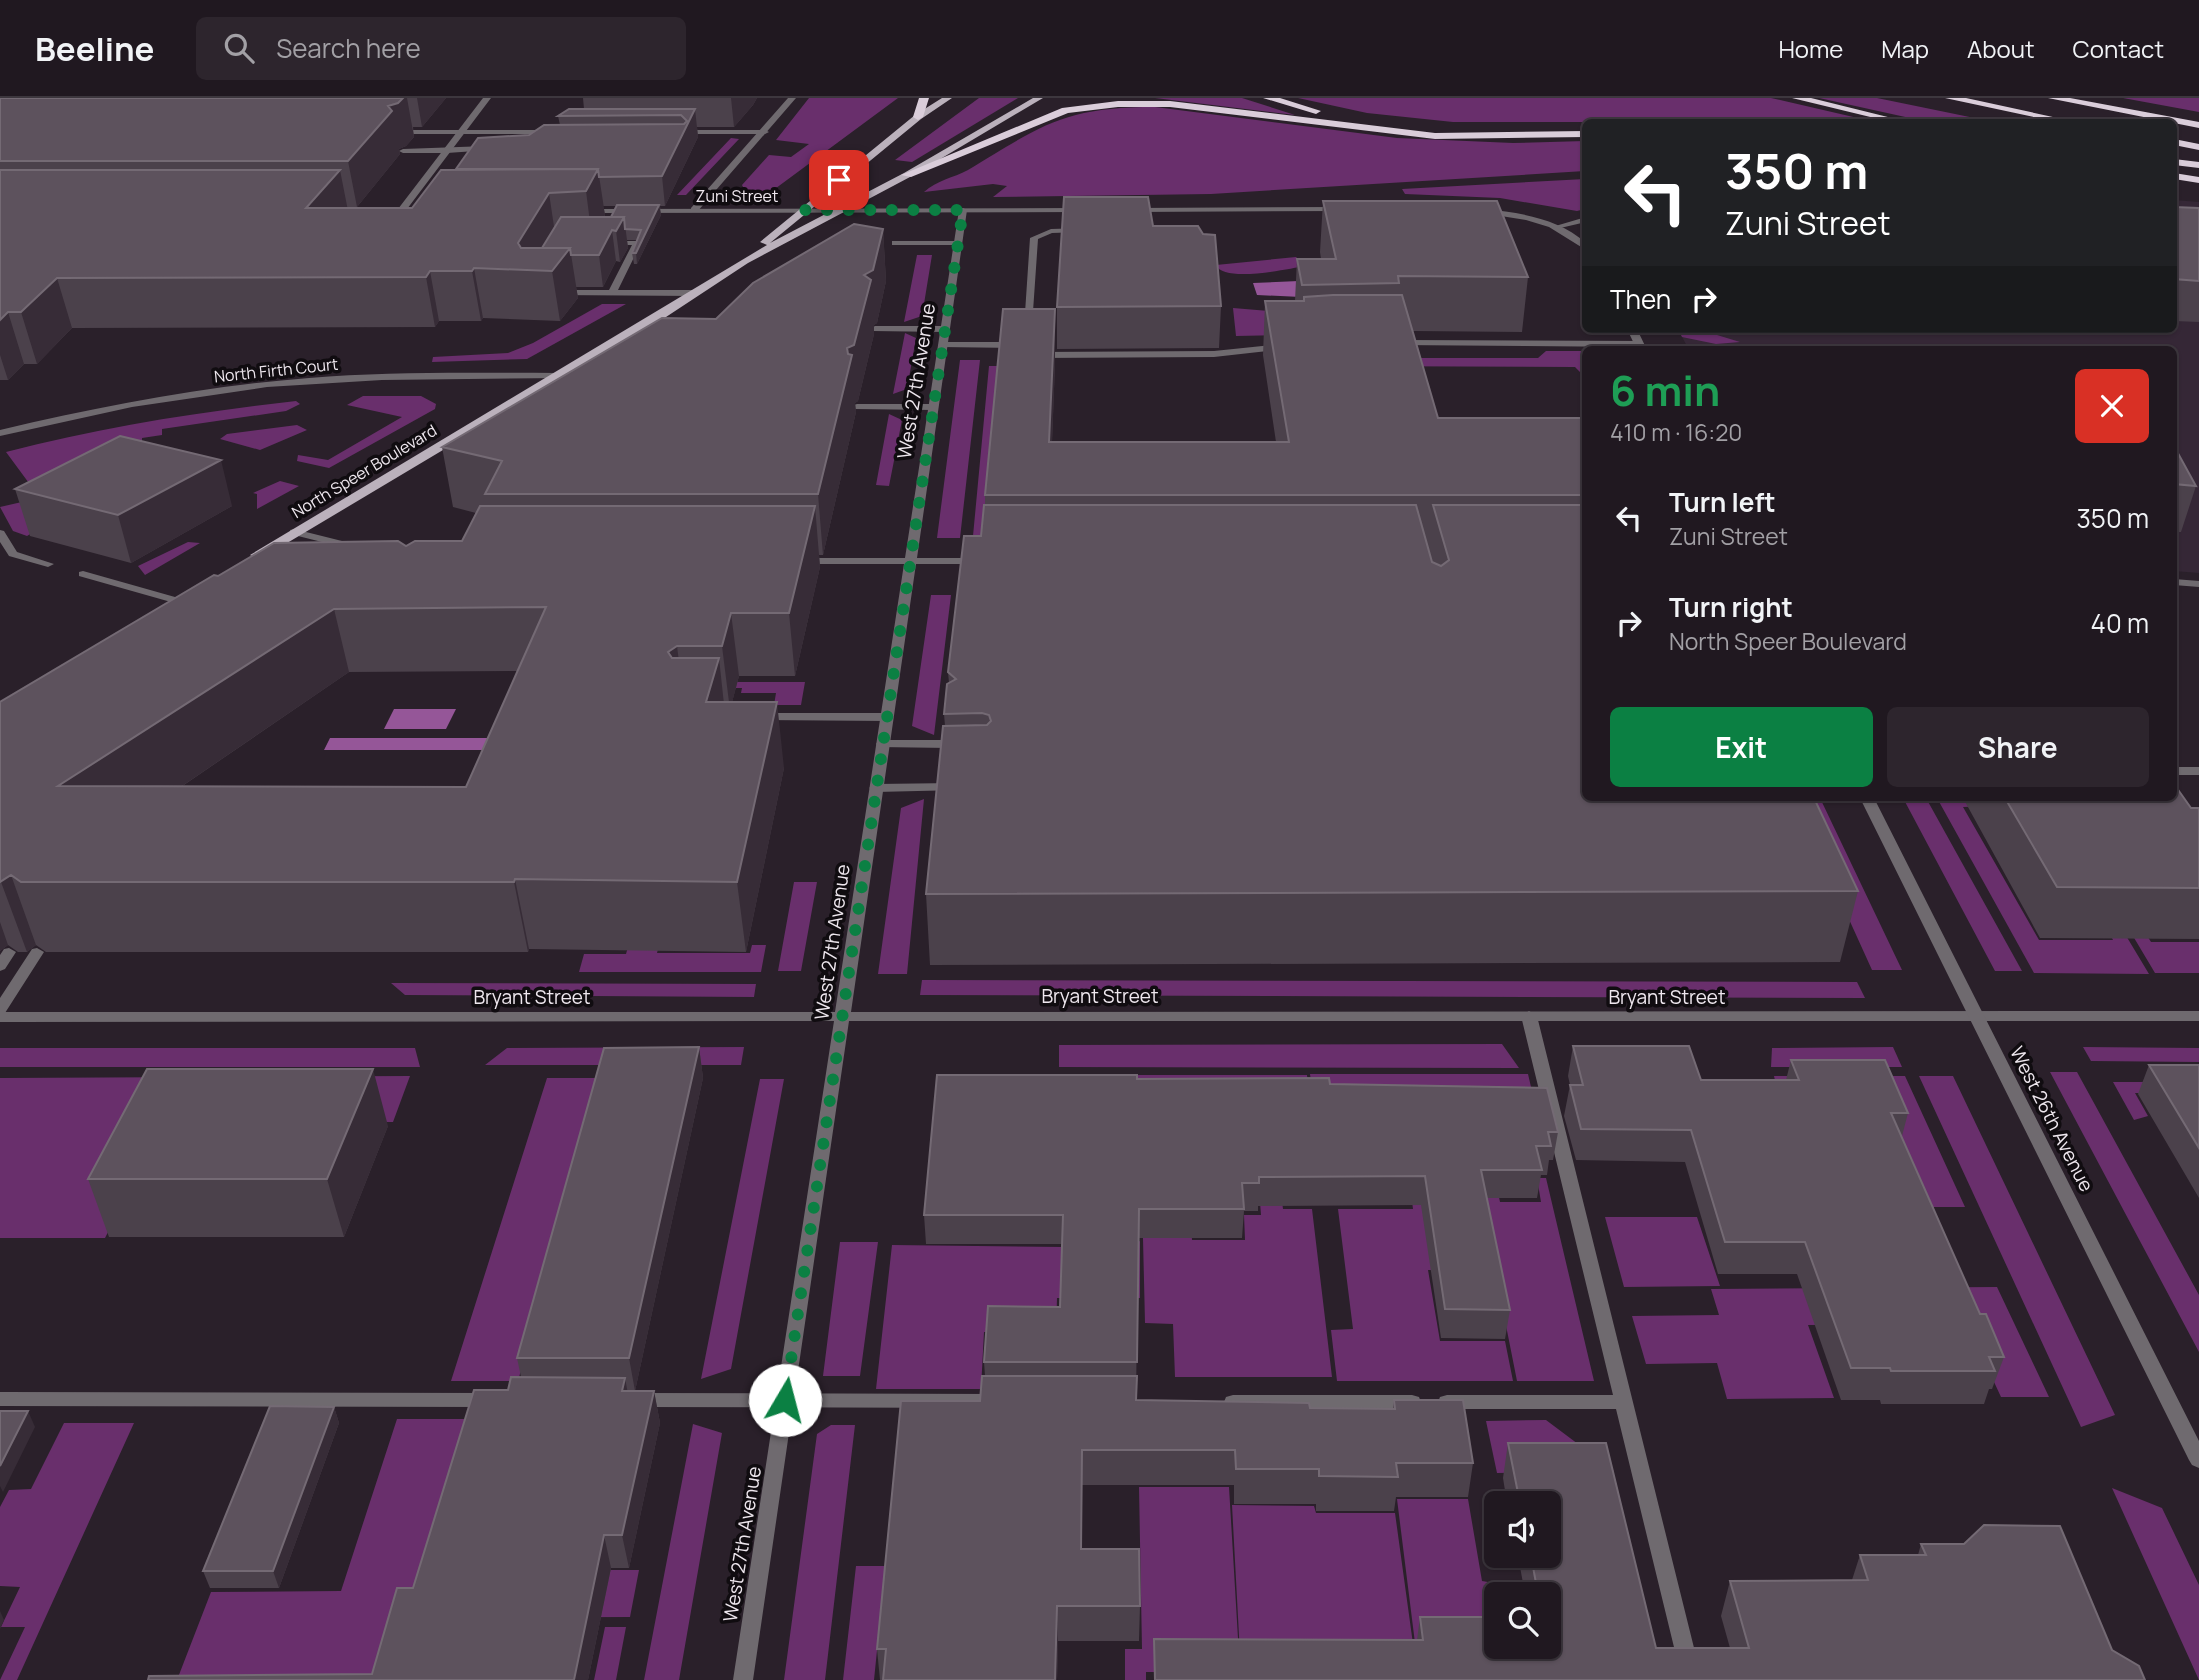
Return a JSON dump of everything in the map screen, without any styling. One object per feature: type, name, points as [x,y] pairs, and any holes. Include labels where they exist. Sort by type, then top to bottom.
[{"type":"highway","points":[[918,117],[924,98]]},
{"type":"highway","points":[[1268,98],[1332,114],[1400,124],[1582,128]]},
{"type":"highway","points":[[1797,98],[1890,119]]},
{"type":"highway","points":[[1950,98],[2056,119]]},
{"type":"highway","points":[[2053,98],[2165,119]]},
{"type":"highway","points":[[2060,98],[2076,103]]},
{"type":"highway","points":[[907,175],[1066,110],[1118,104],[1170,104],[1424,135],[1582,134]]},
{"type":"highway","points":[[2177,121],[2199,125]]},
{"type":"highway","points":[[2177,143],[2199,147]]},
{"type":"highway","points":[[2177,162],[2199,165]]},
{"type":"highway","points":[[2177,176],[2199,180]]},
{"type":"main road","name":"North Speer Boulevard","points":[[744,261],[802,210],[918,117],[948,98]]},
{"type":"main road","name":"North Speer Boulevard","points":[[248,560],[559,376],[744,261],[907,175],[1040,98]]},
{"type":"street","points":[[401,211],[487,98]]},
{"type":"street","points":[[694,211],[792,98]]},
{"type":"street","points":[[387,132],[567,132]]},
{"type":"street","points":[[674,132],[765,132]]},
{"type":"street","points":[[403,151],[496,148]]},
{"type":"street","points":[[1120,210],[1351,209]]},
{"type":"street","name":"West 27th Avenue","points":[[743,1680],[963,210]]},
{"type":"street","name":"Zuni Street","points":[[574,211],[1094,210]]},
{"type":"street","points":[[1474,210],[1521,216],[1556,227],[1582,245]]},
{"type":"street","points":[[390,211],[414,211]]},
{"type":"street","points":[[609,219],[614,211]]},
{"type":"street","points":[[1556,227],[1582,220]]},
{"type":"street","points":[[1096,229],[1051,231],[1034,238],[1024,355],[1214,354],[1292,346]]},
{"type":"street","points":[[597,243],[637,243],[612,293]]},
{"type":"street","points":[[895,243],[958,243]]},
{"type":"street","points":[[545,293],[695,293]]},
{"type":"street","points":[[875,329],[945,329]]},
{"type":"street","points":[[1383,343],[1582,346]]},
{"type":"street","points":[[943,345],[1025,345]]},
{"type":"street","name":"North Firth Court","points":[[0,433],[120,407],[256,386],[356,378],[559,376]]},
{"type":"street","points":[[858,404],[934,403]]},
{"type":"street","points":[[0,533],[13,554],[48,564]]},
{"type":"street","points":[[295,533],[360,548]]},
{"type":"street","points":[[783,561],[996,561]]},
{"type":"street","points":[[83,574],[178,601]]},
{"type":"street","points":[[2177,582],[2199,584]]},
{"type":"street","points":[[745,717],[887,717]]},
{"type":"street","points":[[883,744],[950,744]]},
{"type":"street","points":[[2177,771],[2199,771]]},
{"type":"street","points":[[876,788],[971,787]]},
{"type":"street","name":"West 26th Avenue","points":[[1869,801],[2199,1460]]},
{"type":"street","points":[[0,966],[9,952]]},
{"type":"street","points":[[0,1010],[37,952]]},
{"type":"street","points":[[1529,1016],[1692,1680]]},
{"type":"street","name":"Bryant Street","points":[[0,1017],[2199,1016]]},
{"type":"street","points":[[0,1398],[509,1400]]},
{"type":"street","points":[[619,1400],[1019,1401]]},
{"type":"street","points":[[1212,1402],[1624,1402]]},
{"type":"shaded area","points":[[809,98],[898,98],[768,194],[746,193],[742,185],[769,155],[791,157],[809,144],[776,140]]},
{"type":"shaded area","points":[[979,98],[1018,98],[912,162],[895,160]]},
{"type":"shaded area","points":[[1155,98],[1242,98],[1295,115]]},
{"type":"shaded area","points":[[1298,98],[1771,98],[1862,119],[1453,122],[1367,113]]},
{"type":"shaded area","points":[[1819,98],[1877,98],[1979,119],[1914,119]]},
{"type":"shaded area","points":[[2123,98],[2199,98],[2199,112]]},
{"type":"shaded area","points":[[1155,107],[1397,138],[1513,143],[1582,141],[1582,171],[1211,194],[993,197],[1007,186],[993,184],[924,192],[1036,130],[1076,115],[1124,108]]},
{"type":"shaded area","points":[[731,138],[739,139],[686,195],[677,195]]},
{"type":"shaded area","points":[[1582,179],[1582,210],[1500,198],[1405,194],[1402,189]]},
{"type":"shaded area","points":[[2177,200],[2199,202],[2199,573],[2177,571],[2177,346],[1687,346],[1680,333],[2177,333]]},
{"type":"shaded area","points":[[917,255],[932,255],[922,316],[904,322]]},
{"type":"shaded area","points":[[1296,257],[1305,266],[1243,274],[1221,270],[1216,265]]},
{"type":"shaded area","points":[[1322,280],[1342,299],[1257,295],[1253,283]]},
{"type":"shaded area","points":[[602,304],[626,304],[527,359],[432,362],[433,357],[508,353],[533,343]]},
{"type":"shaded area","points":[[1233,308],[1295,313],[1285,335],[1236,336]]},
{"type":"shaded area","points":[[905,333],[916,338],[907,389],[893,394]]},
{"type":"shaded area","points":[[1680,333],[1717,333],[1740,342],[1716,344],[1682,337]]},
{"type":"shaded area","points":[[1546,351],[1582,351],[1582,374],[1575,367],[1329,366],[1318,358],[1538,358]]},
{"type":"shaded area","points":[[960,360],[980,360],[960,538],[937,538]]},
{"type":"shaded area","points":[[989,366],[999,366],[985,531],[1357,531],[973,536]]},
{"type":"shaded area","points":[[363,396],[421,396],[436,404],[435,409],[329,468],[297,461],[298,455],[328,460],[402,417],[347,405]]},
{"type":"shaded area","points":[[296,401],[300,404],[286,411],[162,429],[162,435],[142,438],[142,445],[37,494],[6,452],[150,421]]},
{"type":"shaded area","points":[[889,414],[902,420],[889,486],[876,485]]},
{"type":"shaded area","points":[[297,425],[307,430],[260,450],[220,439],[227,434]]},
{"type":"shaded area","points":[[280,481],[299,486],[257,509],[257,494],[253,493]]},
{"type":"shaded area","points":[[61,493],[35,531],[27,536],[13,531],[0,507]]},
{"type":"shaded area","points":[[188,542],[200,543],[145,575],[138,566]]},
{"type":"shaded area","points":[[931,595],[951,595],[934,735],[912,726]]},
{"type":"shaded area","points":[[715,682],[805,682],[801,705],[774,705],[776,693],[741,693],[742,688],[714,688]]},
{"type":"shaded area","points":[[394,709],[456,709],[446,729],[384,729]]},
{"type":"shaded area","points":[[330,738],[493,738],[488,750],[324,750]]},
{"type":"shaded area","points":[[924,799],[907,974],[878,974],[901,808]]},
{"type":"shaded area","points":[[1795,801],[1821,801],[1902,970],[1872,970]]},
{"type":"shaded area","points":[[1905,801],[1928,801],[2022,971],[1995,971]]},
{"type":"shaded area","points":[[1939,801],[1984,801],[1987,806],[1963,807],[2039,940],[2113,940],[2105,924],[2119,924],[2149,974],[2034,973]]},
{"type":"shaded area","points":[[794,882],[817,882],[801,971],[778,971]]},
{"type":"shaded area","points":[[2127,926],[2141,926],[2151,942],[2199,942],[2199,973],[2155,973]]},
{"type":"shaded area","points":[[632,933],[662,933],[657,953],[750,953],[752,945],[766,945],[761,972],[579,972],[584,954],[626,954]]},
{"type":"shaded area","points":[[922,980],[1857,982],[1865,998],[920,995]]},
{"type":"shaded area","points":[[391,983],[756,984],[754,997],[405,995]]},
{"type":"shaded area","points":[[1502,1044],[1519,1068],[1059,1067],[1059,1045]]},
{"type":"shaded area","points":[[744,1047],[741,1065],[485,1065],[507,1048]]},
{"type":"shaded area","points":[[1893,1047],[1902,1067],[1771,1067],[1772,1048]]},
{"type":"shaded area","points":[[2083,1047],[2199,1048],[2199,1062],[2091,1061]]},
{"type":"shaded area","points":[[0,1048],[415,1048],[420,1067],[0,1067]]},
{"type":"shaded area","points":[[2050,1072],[2077,1072],[2199,1295],[2199,1352]]},
{"type":"shaded area","points":[[1310,1074],[1528,1074],[1537,1113],[1470,1113],[1311,1081]]},
{"type":"shaded area","points":[[1110,1075],[1307,1075],[1310,1104],[1189,1184],[1192,1240],[1245,1240],[1244,1215],[1261,1215],[1258,1176],[1279,1176],[1283,1209],[1312,1209],[1332,1377],[1175,1377],[1173,1324],[1145,1323],[1142,1196]]},
{"type":"shaded area","points":[[410,1076],[393,1122],[163,1123],[105,1238],[0,1238],[0,1078]]},
{"type":"shaded area","points":[[1774,1076],[1905,1076],[1965,1207],[1803,1207]]},
{"type":"shaded area","points":[[1919,1076],[1953,1076],[2115,1415],[2081,1427]]},
{"type":"shaded area","points":[[547,1078],[602,1078],[518,1381],[451,1381]]},
{"type":"shaded area","points":[[760,1079],[784,1079],[731,1369],[701,1379]]},
{"type":"shaded area","points":[[2113,1082],[2187,1082],[2194,1093],[2135,1093],[2148,1116],[2134,1120]]},
{"type":"shaded area","points":[[1409,1178],[1495,1178],[1500,1202],[1541,1202],[1537,1178],[1546,1178],[1594,1381],[1517,1381],[1495,1270],[1428,1270],[1440,1341],[1505,1341],[1513,1381],[1337,1381],[1331,1330],[1353,1329],[1338,1209],[1413,1209]]},
{"type":"shaded area","points":[[1605,1217],[1697,1217],[1720,1286],[1624,1287]]},
{"type":"shaded area","points":[[1140,1241],[1140,1298],[1057,1298],[1056,1332],[984,1332],[981,1389],[876,1389],[892,1245],[1064,1247],[1085,1268]]},
{"type":"shaded area","points":[[840,1242],[878,1242],[860,1376],[823,1376]]},
{"type":"shaded area","points":[[1997,1287],[2049,1397],[2001,1397],[1976,1343],[1957,1324],[1808,1325],[1834,1398],[1727,1399],[1717,1363],[1646,1364],[1632,1316],[1719,1315],[1711,1289]]},
{"type":"shaded area","points":[[397,1419],[477,1419],[434,1570],[639,1570],[630,1617],[400,1618],[382,1680],[177,1680],[211,1592],[341,1591]]},
{"type":"shaded area","points":[[1546,1420],[1614,1471],[1497,1473],[1486,1421]]},
{"type":"shaded area","points":[[64,1423],[134,1423],[17,1680],[0,1680],[25,1627],[1,1627],[20,1587],[0,1586],[0,1507],[9,1490],[31,1489]]},
{"type":"shaded area","points":[[693,1424],[722,1433],[679,1680],[644,1680]]},
{"type":"shaded area","points":[[831,1425],[855,1425],[825,1680],[784,1680],[817,1434]]},
{"type":"shaded area","points":[[1139,1487],[1229,1487],[1240,1672],[1146,1672],[1146,1680],[1125,1680],[1125,1649],[1142,1649]]},
{"type":"shaded area","points":[[2112,1488],[2162,1508],[2199,1585],[2199,1680]]},
{"type":"shaded area","points":[[1397,1499],[1468,1499],[1482,1581],[1488,1582],[1484,1582],[1484,1648],[1416,1651]]},
{"type":"shaded area","points":[[1232,1505],[1314,1506],[1316,1513],[1395,1513],[1417,1673],[1241,1673]]},
{"type":"shaded area","points":[[856,1566],[902,1566],[885,1571],[874,1680],[843,1680]]},
{"type":"shaded area","points":[[605,1627],[626,1627],[616,1680],[594,1680]]},
{"type":"building","points":[[0,98],[403,98],[388,106],[392,111],[348,161],[0,161]]},
{"type":"building","points":[[569,109],[695,109],[662,176],[599,177],[598,169],[456,169],[478,138],[529,135],[544,125],[684,124],[687,121],[681,115],[558,116]]},
{"type":"building","points":[[598,169],[586,191],[549,193],[518,243],[521,248],[570,248],[552,271],[474,268],[472,271],[430,271],[426,277],[57,278],[21,312],[8,312],[0,320],[0,170],[340,170],[306,208],[412,208],[441,170]]},
{"type":"building","points":[[1064,197],[1148,197],[1153,226],[1198,226],[1203,234],[1215,235],[1221,306],[1057,307]]},
{"type":"building","points":[[1323,201],[1497,201],[1528,277],[1398,276],[1399,283],[1302,285],[1297,259],[1336,259]]},
{"type":"building","points":[[617,205],[659,205],[636,253],[632,253],[641,230],[625,229],[624,217],[611,217]]},
{"type":"building","points":[[2177,207],[2199,208],[2199,281],[2177,279]]},
{"type":"building","points":[[561,217],[624,217],[616,231],[612,230],[599,255],[571,255],[570,248],[542,248]]},
{"type":"building","points":[[854,224],[883,229],[873,270],[864,275],[871,280],[854,345],[847,348],[848,354],[852,355],[818,494],[485,494],[502,461],[442,447],[662,318],[716,319],[753,283]]},
{"type":"building","points":[[1402,295],[1438,418],[1582,418],[1582,495],[985,495],[1003,309],[1055,309],[1049,442],[1289,442],[1265,301],[1304,301],[1304,297]]},
{"type":"building","points":[[120,436],[221,460],[118,515],[15,489]]},
{"type":"building","points":[[2177,451],[2196,486],[2177,484]]},
{"type":"building","points":[[984,505],[1416,505],[1432,562],[1441,566],[1449,560],[1433,505],[1582,505],[1582,801],[1815,801],[1858,891],[926,894],[943,726],[987,725],[991,721],[989,715],[982,713],[944,714],[947,684],[956,679],[948,672],[964,536],[981,536]]},
{"type":"building","points":[[480,506],[815,506],[789,613],[731,613],[722,646],[677,646],[668,652],[672,658],[719,658],[706,702],[777,702],[737,882],[515,879],[514,882],[21,882],[11,875],[0,882],[0,702],[214,575],[218,576],[274,543],[398,541],[406,546],[415,541],[462,541]],"holes":[[[546,607],[466,787],[58,786],[334,609]]]},
{"type":"building","points":[[2177,788],[2191,808],[2199,808],[2199,888],[2057,887],[2007,801],[2177,801]]},
{"type":"building","points":[[1573,1046],[1689,1046],[1701,1080],[1799,1080],[1791,1060],[1885,1060],[1908,1113],[1891,1113],[1980,1314],[1986,1314],[2004,1357],[1989,1357],[1995,1371],[1891,1371],[1890,1368],[1851,1368],[1805,1242],[1725,1242],[1691,1130],[1581,1129],[1570,1085],[1583,1085]]},
{"type":"building","points":[[699,1047],[629,1358],[517,1358],[604,1048]]},
{"type":"building","points":[[2149,1065],[2199,1065],[2199,1148]]},
{"type":"building","points":[[147,1069],[373,1069],[327,1179],[88,1179]]},
{"type":"building","points":[[937,1075],[1137,1075],[1137,1079],[1329,1078],[1330,1084],[1547,1088],[1558,1132],[1548,1132],[1551,1146],[1536,1146],[1542,1170],[1481,1170],[1510,1310],[1445,1309],[1425,1176],[1259,1177],[1259,1183],[1242,1183],[1244,1209],[1139,1209],[1137,1362],[984,1362],[988,1306],[1060,1307],[1063,1215],[924,1215]]},
{"type":"building","points":[[982,1376],[1137,1376],[1136,1400],[1309,1403],[1310,1408],[1395,1409],[1394,1400],[1463,1400],[1473,1463],[1396,1463],[1398,1477],[1319,1476],[1319,1469],[1236,1469],[1235,1450],[1082,1450],[1081,1549],[1139,1549],[1140,1606],[1057,1606],[1055,1680],[883,1680],[886,1649],[877,1649],[901,1401],[980,1401]]},
{"type":"building","points":[[511,1377],[625,1378],[622,1391],[654,1391],[622,1535],[604,1535],[574,1680],[148,1680],[149,1676],[372,1674],[397,1588],[413,1588],[474,1390],[508,1390]]},
{"type":"building","points":[[270,1406],[334,1407],[273,1571],[203,1571]]},
{"type":"building","points":[[0,1411],[28,1411],[0,1466]]},
{"type":"building","points":[[1508,1443],[1606,1443],[1656,1648],[1749,1648],[1730,1581],[1868,1580],[1860,1555],[1926,1555],[1921,1544],[1964,1544],[1984,1525],[2060,1526],[2112,1650],[2139,1666],[2145,1680],[1155,1680],[1154,1639],[1423,1640],[1420,1617],[1484,1617],[1484,1659],[1561,1659],[1561,1582],[1536,1582],[1533,1568],[1561,1568],[1561,1491],[1518,1491]]},
{"type":"route","points":[[785,1400],[963,210],[802,210],[839,180]]}]
